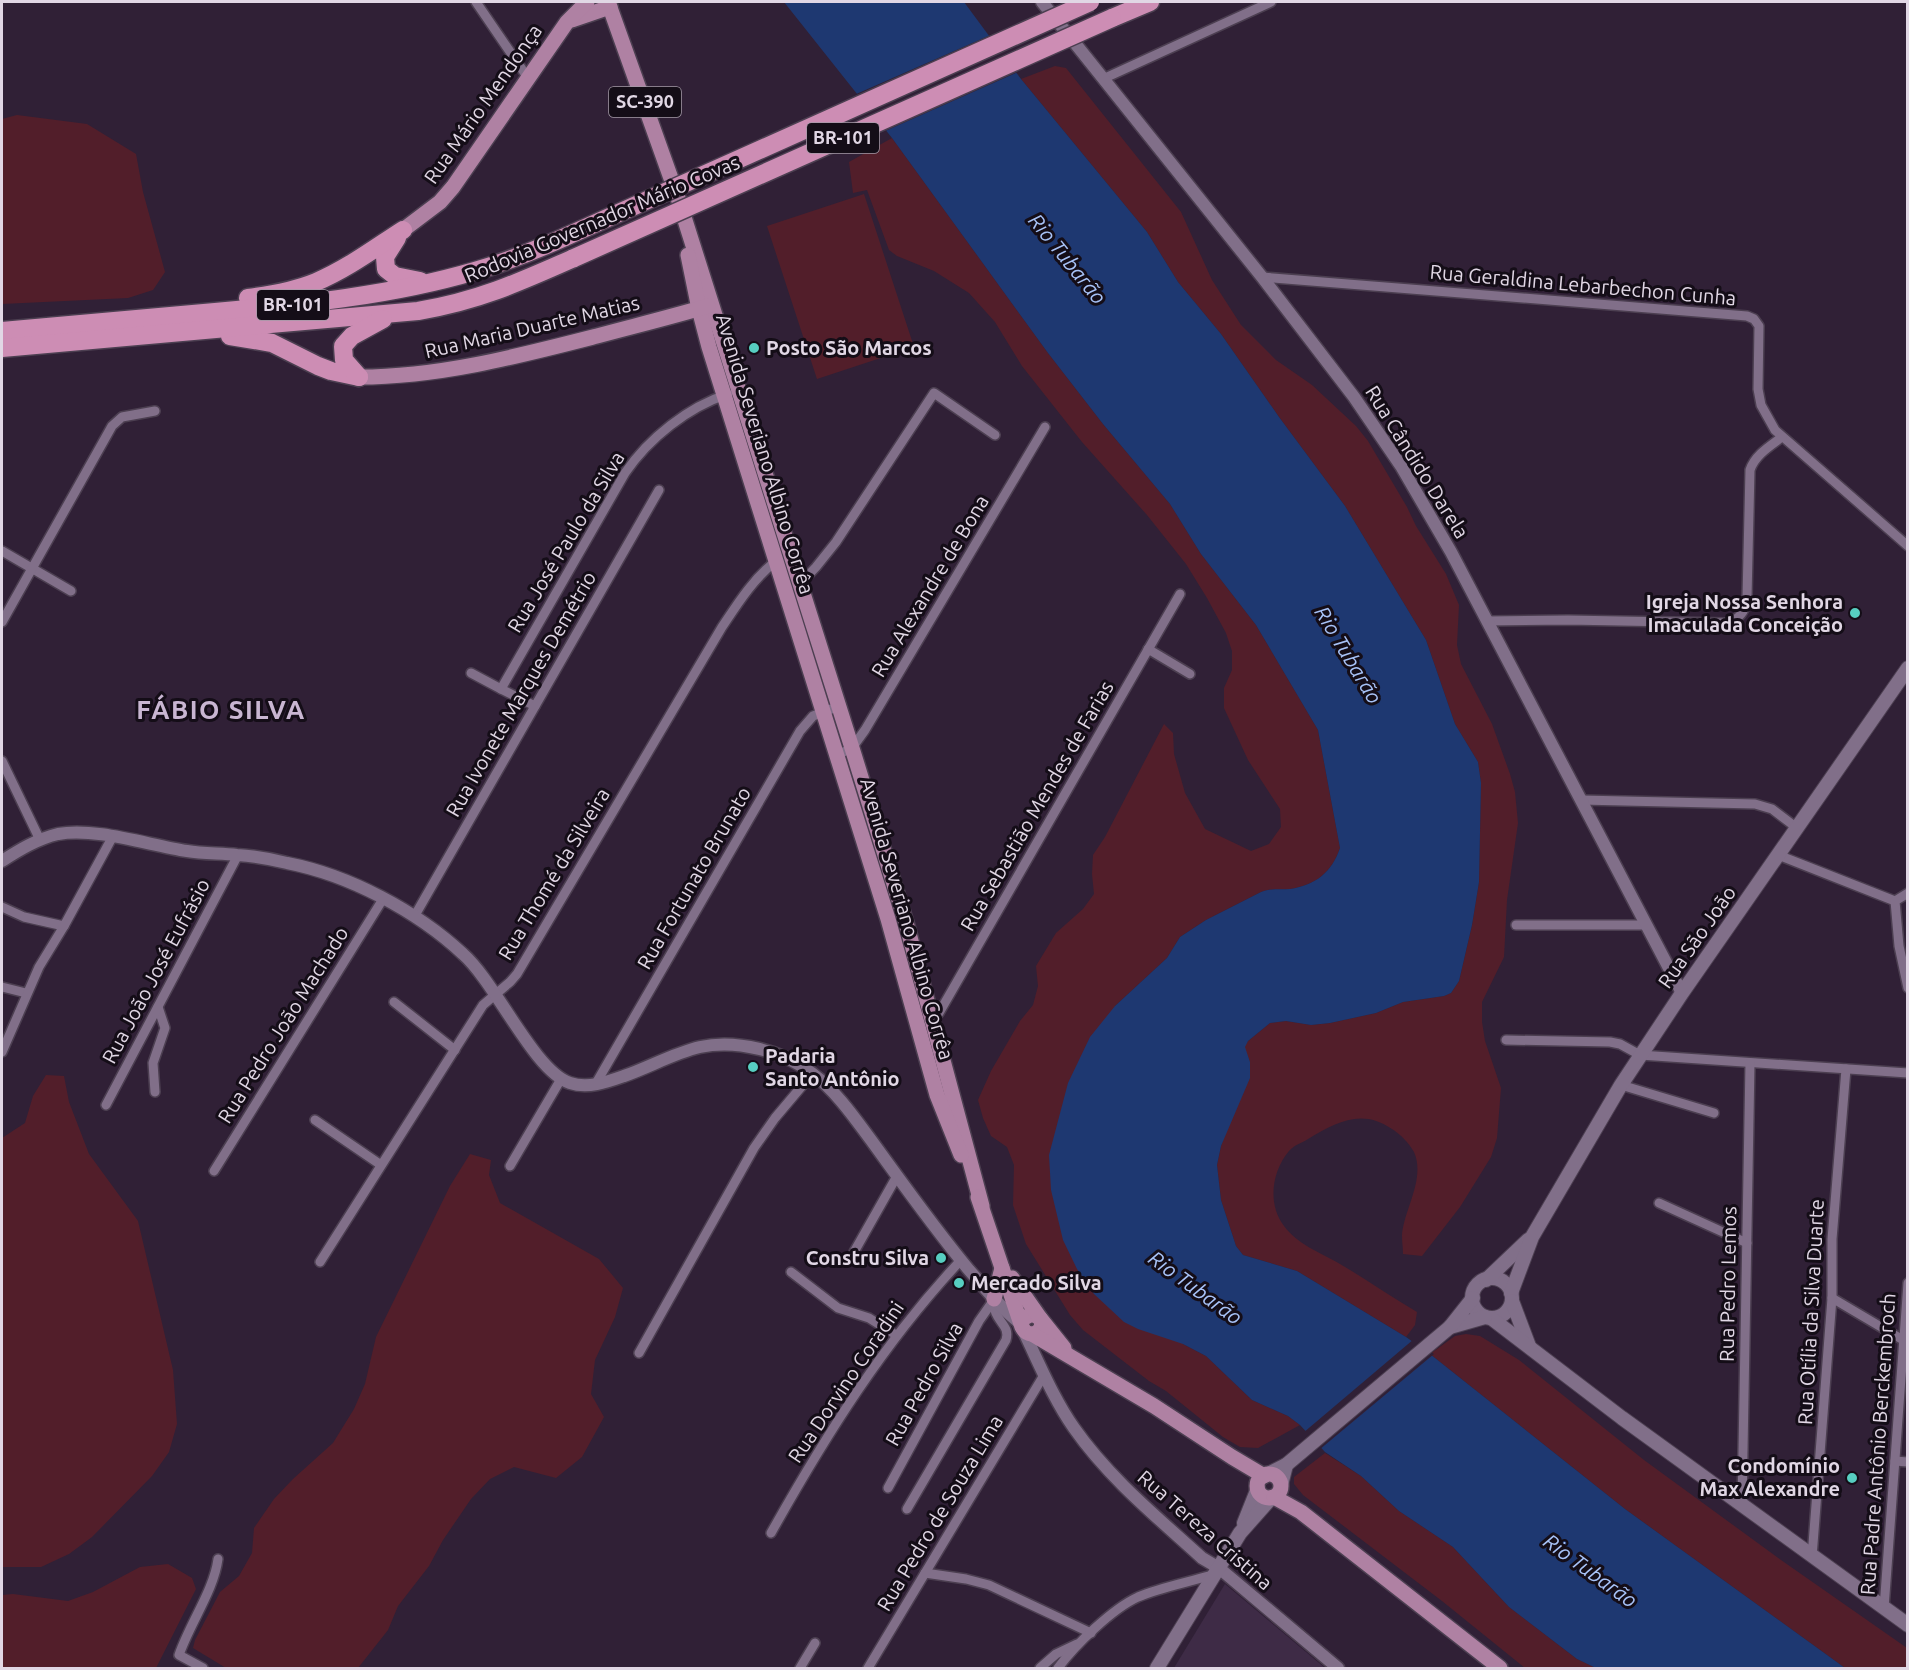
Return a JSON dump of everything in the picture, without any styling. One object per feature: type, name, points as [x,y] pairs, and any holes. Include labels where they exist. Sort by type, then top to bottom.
[{"type":"highway","name":"Rodovia Governador Mário Covas","points":[[2,331],[330,300],[432,282],[507,261],[1090,2]]},
{"type":"highway","name":"Rodovia Governador Mário Covas","points":[[2,348],[393,314],[468,301],[493,293],[574,258],[1150,2]]},
{"type":"highway","points":[[403,230],[385,257],[386,269],[404,279],[432,282]]},
{"type":"highway","points":[[153,318],[198,306],[285,292],[315,282],[357,260],[403,230]]},
{"type":"highway","points":[[359,377],[342,353],[346,341],[360,330],[393,314]]},
{"type":"highway","points":[[187,332],[243,337],[272,343],[324,369],[359,377]]},
{"type":"main road","points":[[567,22],[575,2]]},
{"type":"main road","name":"Rua Mário Mendonça","points":[[403,230],[429,211],[453,186],[567,22],[587,2]]},
{"type":"main road","name":"Rua Mário Mendonça","points":[[567,22],[609,4]]},
{"type":"main road","name":"SC-390","points":[[609,4],[678,198]]},
{"type":"main road","name":"Avenida Severiano Albino Corrêa","points":[[678,198],[694,288],[706,307],[705,334],[881,894],[939,1101],[982,1206],[1026,1329]]},
{"type":"main road","name":"Avenida Severiano Albino Corrêa","points":[[678,198],[706,307],[739,390],[897,890],[982,1206]]},
{"type":"main road","points":[[666,317],[681,306],[694,288]]},
{"type":"main road","name":"Rua Maria Duarte Matias","points":[[359,377],[388,377],[470,365],[528,353],[706,307]]},
{"type":"main road","points":[[666,317],[685,322],[705,334]]},
{"type":"main road","points":[[776,561],[800,584]]},
{"type":"main road","name":"Rua São João","points":[[1511,1297],[1532,1237],[1621,1085],[1682,993],[1908,668]]},
{"type":"main road","points":[[881,894],[897,890]]},
{"type":"main road","name":"Rua São João","points":[[1486,1280],[1532,1237]]},
{"type":"main road","points":[[994,1299],[1003,1265]]},
{"type":"main road","name":"Avenida Severiano Albino Corrêa","points":[[1003,1265],[1040,1318],[1079,1363]]},
{"type":"main road","points":[[1158,1668],[1240,1533],[1262,1481],[1289,1462],[1445,1330],[1473,1298],[1476,1287],[1492,1279],[1504,1283],[1529,1348]]},
{"type":"main road","points":[[1445,1330],[1488,1317],[1502,1316],[1507,1312],[1511,1297]]},
{"type":"main road","points":[[1473,1298],[1476,1309],[1742,1506],[1908,1625]]},
{"type":"main road","points":[[1040,1318],[1029,1314],[1024,1318],[1026,1329],[1180,1422],[1262,1481],[1278,1478],[1277,1492]]},
{"type":"main road","points":[[1240,1533],[1277,1492],[1289,1462]]},
{"type":"main road","points":[[1262,1481],[1261,1495],[1277,1492]]},
{"type":"main road","points":[[1277,1492],[1500,1668]]},
{"type":"street","points":[[476,2],[528,78]]},
{"type":"street","name":"Rua Cândido Darela","points":[[1042,2],[1262,277],[1386,442],[1426,507],[1682,993]]},
{"type":"street","points":[[1105,78],[1271,2]]},
{"type":"street","name":"Rua Geraldina Lebarbechon Cunha","points":[[1262,277],[1747,316],[1759,326],[1758,389],[1761,405],[1768,419],[1782,437],[1908,546]]},
{"type":"street","name":"Rua José Paulo da Silva","points":[[501,689],[635,458],[683,417],[700,406],[739,390]]},
{"type":"street","points":[[800,584],[836,542],[934,393],[995,435]]},
{"type":"street","points":[[2,622],[109,432],[117,421],[155,411]]},
{"type":"street","name":"Rua Alexandre de Bona","points":[[852,748],[1045,427]]},
{"type":"street","points":[[1487,621],[1726,623],[1735,620],[1742,614],[1747,598],[1750,470],[1756,458],[1782,437]]},
{"type":"street","name":"Rua Ivonete Marques Demétrio","points":[[414,917],[659,490]]},
{"type":"street","points":[[2,551],[71,591]]},
{"type":"street","name":"Rua Thomé da Silveira","points":[[320,1262],[483,1005],[517,974],[722,627],[750,586],[776,561]]},
{"type":"street","name":"Rua Sebastião Mendes de Farias","points":[[933,1022],[1180,594]]},
{"type":"street","points":[[1148,649],[1190,674]]},
{"type":"street","points":[[471,673],[535,706]]},
{"type":"street","name":"Rua Fortunato Brunato","points":[[595,1085],[800,731],[813,716],[839,705]]},
{"type":"street","points":[[837,755],[852,748]]},
{"type":"street","points":[[2,761],[40,840]]},
{"type":"street","points":[[1581,800],[1755,804],[1772,809],[1797,828]]},
{"type":"street","points":[[2,861],[40,840],[76,832],[311,868],[344,880],[414,917],[464,954],[483,975],[538,1056],[561,1079],[571,1084],[595,1085],[636,1072],[702,1046],[722,1044],[778,1055],[813,1074],[838,1098],[961,1260],[994,1299],[1026,1329]]},
{"type":"street","points":[[2,1052],[39,967],[64,926],[112,836]]},
{"type":"street","name":"Rua João José Eufrásio","points":[[106,1105],[238,855]]},
{"type":"street","points":[[1778,855],[1895,901],[1908,894]]},
{"type":"street","name":"Rua Pedro João Machado","points":[[214,1171],[383,899]]},
{"type":"street","points":[[1895,901],[1899,946],[1908,988]]},
{"type":"street","points":[[2,907],[24,916],[64,926]]},
{"type":"street","points":[[1516,925],[1647,925]]},
{"type":"street","points":[[2,987],[26,993]]},
{"type":"street","points":[[394,1002],[455,1050]]},
{"type":"street","points":[[155,1092],[153,1063],[165,1028],[158,1007]]},
{"type":"street","points":[[918,1026],[933,1022]]},
{"type":"street","points":[[1506,1040],[1610,1042],[1620,1044],[1640,1055],[1908,1073]]},
{"type":"street","name":"Rua Pedro Lemos","points":[[1742,1506],[1750,1063]]},
{"type":"street","name":"Rua Otília da Silva Duarte","points":[[1812,1557],[1832,1298],[1832,1239],[1846,1069]]},
{"type":"street","points":[[639,1353],[754,1148],[775,1118],[813,1074]]},
{"type":"street","points":[[510,1166],[561,1079]]},
{"type":"street","points":[[1621,1085],[1714,1113]]},
{"type":"street","points":[[315,1120],[381,1165]]},
{"type":"street","points":[[854,1252],[897,1176]]},
{"type":"street","points":[[1659,1203],[1747,1243]]},
{"type":"street","name":"Rua Dorvino Coradini","points":[[771,1533],[831,1429],[896,1335],[961,1260]]},
{"type":"street","points":[[791,1272],[838,1308],[869,1318],[896,1335]]},
{"type":"street","name":"Rua Padre Antônio Berckembroch","points":[[1884,1608],[1908,1283]]},
{"type":"street","points":[[1832,1298],[1904,1340]]},
{"type":"street","points":[[907,1509],[1006,1340],[1006,1329],[994,1312],[994,1299]]},
{"type":"street","name":"Rua Pedro Silva","points":[[888,1488],[979,1321],[994,1299]]},
{"type":"street","name":"Rua Tereza Cristina","points":[[1026,1329],[1044,1375],[1060,1406],[1073,1427],[1113,1476],[1217,1571],[1338,1668]]},
{"type":"street","name":"Rua Pedro de Souza Lima","points":[[867,1668],[1044,1375]]},
{"type":"street","points":[[1895,1461],[1908,1462]]},
{"type":"street","points":[[203,1668],[179,1654],[187,1632],[210,1588],[218,1559]]},
{"type":"street","points":[[1058,1668],[1079,1644],[1126,1604],[1139,1597],[1217,1571]]},
{"type":"street","points":[[925,1573],[988,1585],[1091,1633]]},
{"type":"street","points":[[800,1668],[815,1642]]},
{"type":"street","points":[[1040,1668],[1056,1654],[1079,1644]]},
{"type":"shaded area","points":[[1055,66],[1066,68],[1181,212],[1212,280],[1241,325],[1276,360],[1312,385],[1356,426],[1368,441],[1446,574],[1459,605],[1457,645],[1461,664],[1492,724],[1515,792],[1518,823],[1507,900],[1504,957],[1482,1002],[1485,1041],[1501,1088],[1497,1138],[1491,1157],[1460,1207],[1422,1256],[1403,1254],[1403,1226],[1416,1184],[1417,1162],[1410,1145],[1401,1136],[1392,1129],[1370,1119],[1360,1118],[1339,1123],[1296,1146],[1283,1159],[1275,1178],[1275,1208],[1290,1233],[1417,1312],[1415,1325],[1406,1337],[1297,1271],[1243,1255],[1236,1246],[1221,1200],[1217,1165],[1221,1146],[1250,1062],[1244,1047],[1270,1023],[1286,1021],[1311,1025],[1376,1013],[1403,1002],[1444,996],[1451,993],[1459,981],[1479,882],[1481,783],[1478,762],[1455,724],[1426,640],[1345,506],[1221,334],[1178,282],[1147,232],[1021,79]]},
{"type":"shaded area","points":[[17,115],[87,124],[136,154],[143,192],[165,272],[153,290],[128,298],[2,304],[2,119]]},
{"type":"shaded area","points":[[892,138],[1048,353],[1103,424],[1170,504],[1201,554],[1256,625],[1318,730],[1340,848],[1328,870],[1308,884],[1290,889],[1261,892],[1206,920],[1180,937],[1167,958],[1115,1006],[1183,1344],[1206,1356],[1252,1400],[1288,1416],[1300,1425],[1258,1448],[1240,1447],[1223,1437],[1166,1391],[1149,1381],[1083,1330],[1070,1315],[1026,1244],[1013,1205],[1014,1165],[1007,1147],[991,1136],[978,1100],[991,1071],[1020,1021],[1033,1005],[1038,986],[1036,966],[1056,933],[1083,909],[1094,894],[1093,855],[1105,837],[1164,724],[1173,733],[1174,754],[1185,793],[1205,829],[1251,851],[1269,844],[1281,827],[1280,809],[1248,760],[1224,708],[1224,688],[1232,670],[1232,651],[1226,633],[1186,564],[1147,515],[1082,442],[1022,366],[995,322],[969,293],[934,271],[897,256],[889,250],[867,190],[853,193],[849,162]]},
{"type":"shaded area","points":[[864,194],[914,347],[817,379],[767,226]]},
{"type":"shaded area","points":[[46,1075],[64,1076],[69,1102],[89,1154],[138,1221],[173,1370],[177,1424],[169,1452],[152,1476],[92,1537],[69,1554],[41,1567],[2,1567],[2,1138],[25,1123],[33,1096]]},
{"type":"shaded area","points":[[470,1154],[491,1160],[489,1175],[500,1203],[599,1259],[623,1288],[615,1317],[595,1360],[591,1394],[604,1417],[582,1457],[556,1478],[514,1467],[490,1479],[471,1499],[443,1540],[429,1566],[398,1606],[388,1630],[358,1668],[226,1668],[193,1648],[195,1640],[220,1592],[239,1576],[252,1553],[254,1528],[274,1499],[333,1443],[354,1409],[365,1384],[376,1337],[450,1186]]},
{"type":"shaded area","points":[[1466,1334],[1480,1336],[1519,1360],[1644,1460],[1907,1648],[1907,1668],[1845,1668],[1625,1509],[1430,1354],[1455,1336]]},
{"type":"shaded area","points":[[1325,1453],[1361,1476],[1399,1511],[1453,1547],[1509,1607],[1577,1659],[1596,1668],[1525,1668],[1442,1601],[1303,1495],[1294,1484],[1294,1477]]},
{"type":"shaded area","points":[[168,1564],[192,1578],[196,1589],[156,1668],[2,1668],[2,1595],[13,1594],[68,1601],[93,1592],[140,1567]]},
{"type":"shaded area","points":[[1225,1584],[1325,1668],[1174,1668]]},
{"type":"water","name":"Rio Tubarão","points":[[784,2],[964,2],[1021,79],[1147,232],[1178,282],[1221,334],[1345,506],[1426,640],[1455,724],[1478,762],[1481,783],[1479,882],[1459,981],[1451,993],[1403,1002],[1376,1013],[1330,1023],[1311,1025],[1286,1021],[1270,1023],[1248,1041],[1245,1047],[1250,1062],[1250,1078],[1221,1146],[1217,1165],[1221,1200],[1236,1246],[1243,1255],[1297,1271],[1406,1337],[1625,1509],[1845,1668],[1596,1668],[1577,1659],[1509,1607],[1453,1547],[1399,1511],[1361,1476],[1325,1452],[1300,1425],[1288,1416],[1252,1400],[1206,1356],[1183,1344],[1124,1322],[1094,1294],[1077,1269],[1063,1240],[1051,1190],[1049,1155],[1068,1083],[1090,1037],[1115,1006],[1167,958],[1180,937],[1206,920],[1261,892],[1299,887],[1315,881],[1328,870],[1340,848],[1318,730],[1256,625],[1201,554],[1170,504],[1103,424],[1048,353],[892,138]]},
{"type":"pier","points":[[993,34],[1020,71],[883,132],[854,95]]},
{"type":"pier","points":[[1414,1339],[1434,1354],[1319,1450],[1303,1433]]},
{"type":"place","name":"Posto São Marcos","points":[[754,348]]},
{"type":"place","name":"Igreja Nossa Senhora Imaculada Conceição","points":[[1855,613]]},
{"type":"place","name":"Padaria Santo Antônio","points":[[753,1067]]},
{"type":"place","name":"Constru Silva","points":[[941,1258]]},
{"type":"place","name":"Mercado Silva","points":[[959,1283]]},
{"type":"place","name":"Condomínio Max Alexandre","points":[[1852,1478]]},
{"type":"district","name":"FÁBIO SILVA","points":[[221,710]]}]
